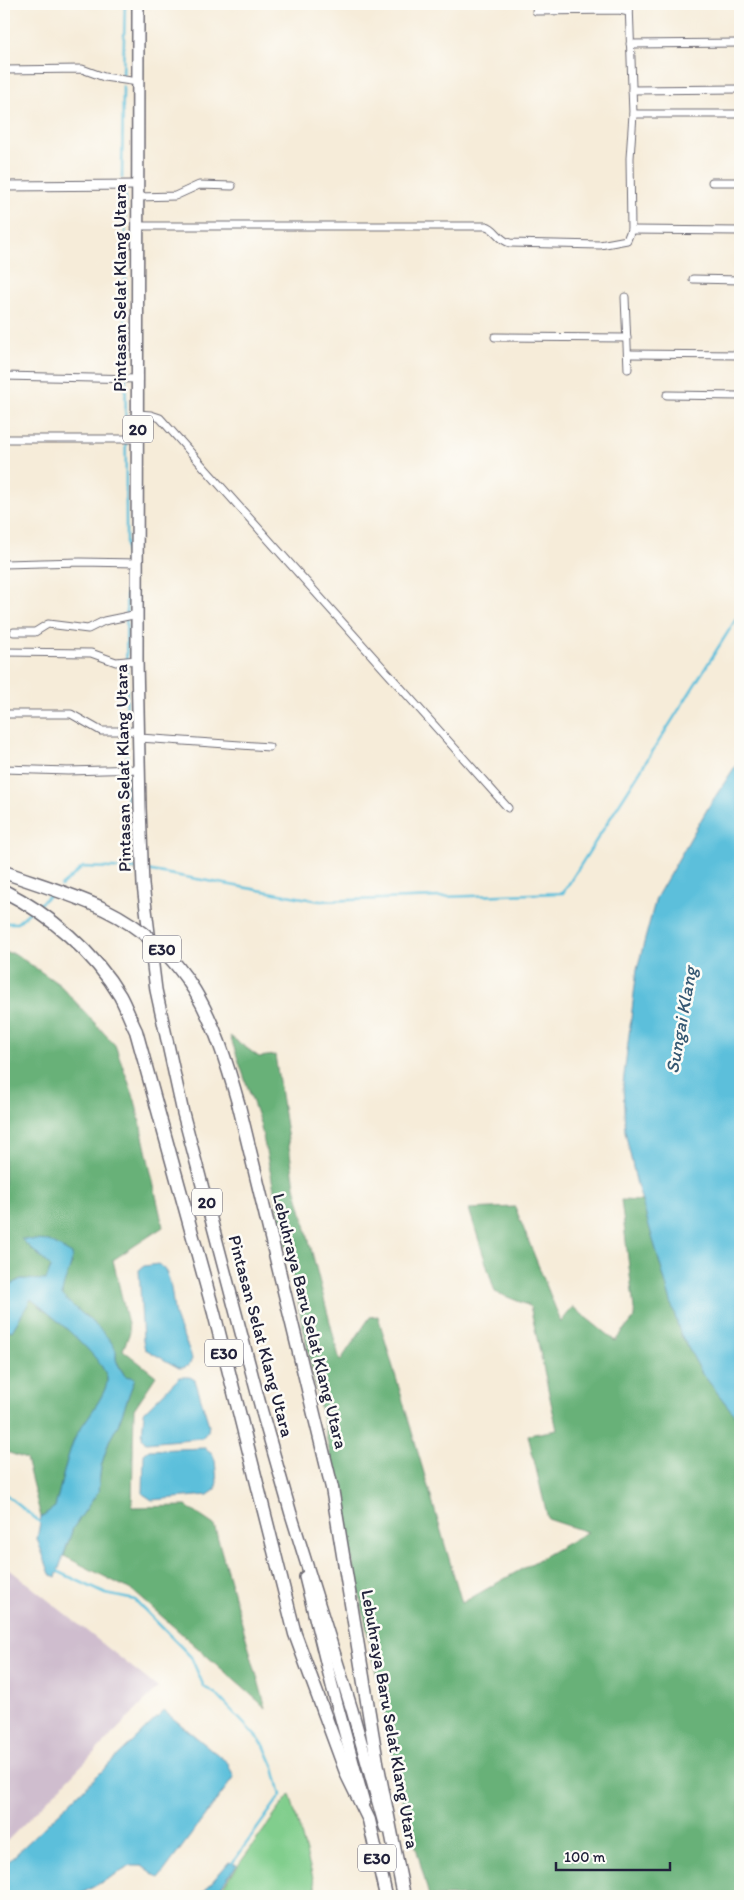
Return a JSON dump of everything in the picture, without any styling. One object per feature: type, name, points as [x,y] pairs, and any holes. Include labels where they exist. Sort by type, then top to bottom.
[{"type":"highway","name":"Pintasan Selat Klang Utara","points":[[138,4],[138,226],[134,379],[137,414],[135,439],[134,615],[143,885],[156,990],[166,1042],[257,1392],[291,1514]]},
{"type":"highway","name":"Lebuhraya Baru Selat Klang Utara","points":[[4,872],[104,909],[131,924],[166,952],[202,1001],[222,1046],[239,1106],[332,1488],[377,1762],[404,1896]]},
{"type":"highway","name":"E30","points":[[4,891],[39,911],[82,948],[103,972],[120,996],[136,1031],[214,1313],[295,1634],[347,1775],[368,1820]]},
{"type":"highway","name":"Lebuhraya Baru Selat Klang Utara","points":[[291,1514],[352,1710],[404,1896]]},
{"type":"highway","name":"E30","points":[[291,1514],[314,1618],[368,1820],[386,1896]]},
{"type":"street","points":[[138,226],[486,226],[492,227],[503,241],[510,243],[600,245],[627,240],[631,230],[630,158],[633,114],[629,4]]},
{"type":"street","points":[[536,11],[619,10],[629,12]]},
{"type":"street","points":[[630,44],[740,43]]},
{"type":"street","points":[[4,70],[82,69],[104,77],[138,82]]},
{"type":"street","points":[[632,90],[740,89]]},
{"type":"street","points":[[633,114],[740,114]]},
{"type":"street","points":[[712,182],[740,182]]},
{"type":"street","points":[[4,186],[138,191],[175,196],[199,185],[232,186]]},
{"type":"street","points":[[631,230],[740,231]]},
{"type":"street","points":[[693,279],[740,280]]},
{"type":"street","points":[[626,297],[628,369]]},
{"type":"street","points":[[495,337],[626,338]]},
{"type":"street","points":[[628,354],[740,355]]},
{"type":"street","points":[[4,376],[134,379]]},
{"type":"street","points":[[667,395],[740,396]]},
{"type":"street","points":[[137,414],[150,414],[160,418],[508,808]]},
{"type":"street","points":[[4,439],[135,439]]},
{"type":"street","points":[[4,564],[80,562],[135,564]]},
{"type":"street","points":[[14,632],[35,632],[48,624],[88,629],[117,618],[134,615]]},
{"type":"street","points":[[4,652],[91,653],[121,662],[135,660]]},
{"type":"street","points":[[4,714],[71,714],[101,731],[269,747]]},
{"type":"street","points":[[4,769],[68,771],[140,769]]},
{"type":"shaded area","points":[[4,1565],[158,1688],[4,1844]]},
{"type":"green space","points":[[4,953],[14,953],[60,985],[115,1045],[135,1100],[163,1227],[113,1260],[130,1332],[123,1350],[156,1376],[134,1409],[132,1507],[186,1506],[214,1525],[266,1708],[133,1591],[64,1556],[73,1528],[98,1492],[101,1466],[109,1441],[118,1425],[135,1378],[125,1376],[116,1360],[116,1351],[89,1318],[61,1296],[62,1287],[72,1263],[22,1240],[51,1266],[47,1280],[21,1279],[4,1288]]},
{"type":"green space","points":[[230,1036],[259,1057],[275,1055],[295,1186],[340,1361],[370,1317],[378,1316],[462,1603],[587,1532],[548,1519],[528,1435],[557,1430],[530,1306],[495,1292],[469,1209],[515,1207],[561,1322],[573,1307],[615,1341],[635,1317],[621,1200],[642,1201],[680,1333],[702,1373],[740,1422],[740,1896],[429,1896],[401,1791],[260,1123]]},
{"type":"green space","points":[[30,1299],[86,1347],[104,1369],[107,1378],[104,1391],[73,1441],[55,1507],[41,1517],[26,1459],[4,1451],[4,1329],[12,1331]]},
{"type":"green space","points":[[290,1794],[318,1896],[214,1896],[219,1892]]},
{"type":"water","name":"Sungai Klang","points":[[740,759],[740,1422],[702,1373],[680,1333],[636,1181],[625,1131],[623,1084],[637,969],[656,898],[709,806]]},
{"type":"water","points":[[21,1239],[49,1241],[72,1254],[71,1265],[62,1290],[62,1296],[107,1336],[116,1351],[116,1359],[125,1376],[135,1378],[118,1425],[109,1441],[101,1466],[98,1492],[73,1528],[56,1577],[50,1574],[37,1539],[41,1517],[55,1507],[73,1441],[104,1391],[107,1378],[104,1369],[86,1348],[62,1324],[31,1299],[12,1331],[4,1329],[4,1288],[21,1279],[46,1280],[51,1267]]},
{"type":"water","points":[[159,1264],[164,1269],[170,1282],[176,1319],[192,1359],[184,1368],[179,1368],[145,1349],[143,1341],[139,1270],[144,1266]]},
{"type":"water","points":[[180,1377],[190,1377],[195,1380],[209,1425],[208,1431],[202,1438],[146,1443],[142,1437],[144,1412]]},
{"type":"water","points":[[205,1448],[212,1453],[215,1460],[217,1482],[215,1490],[208,1495],[152,1500],[143,1494],[144,1454],[149,1450]]},
{"type":"water","points":[[164,1711],[228,1763],[234,1777],[159,1878],[142,1866],[131,1866],[77,1896],[4,1896],[4,1866]]},
{"type":"water","points":[[229,1862],[237,1865],[214,1896],[200,1896]]},
{"type":"waterway","points":[[123,75],[125,4]]},
{"type":"waterway","points":[[122,178],[123,86]]},
{"type":"waterway","points":[[125,193],[127,868]]},
{"type":"waterway","points":[[146,870],[320,901],[563,893],[740,613]]},
{"type":"waterway","points":[[61,886],[83,867],[138,869]]},
{"type":"waterway","points":[[37,906],[52,893]]},
{"type":"waterway","points":[[4,923],[17,923],[31,911]]},
{"type":"waterway","points":[[4,1493],[41,1523]]},
{"type":"waterway","points":[[57,1571],[106,1594],[135,1600],[191,1657],[204,1687],[216,1694],[264,1745],[274,1768],[281,1795],[231,1865]]}]
